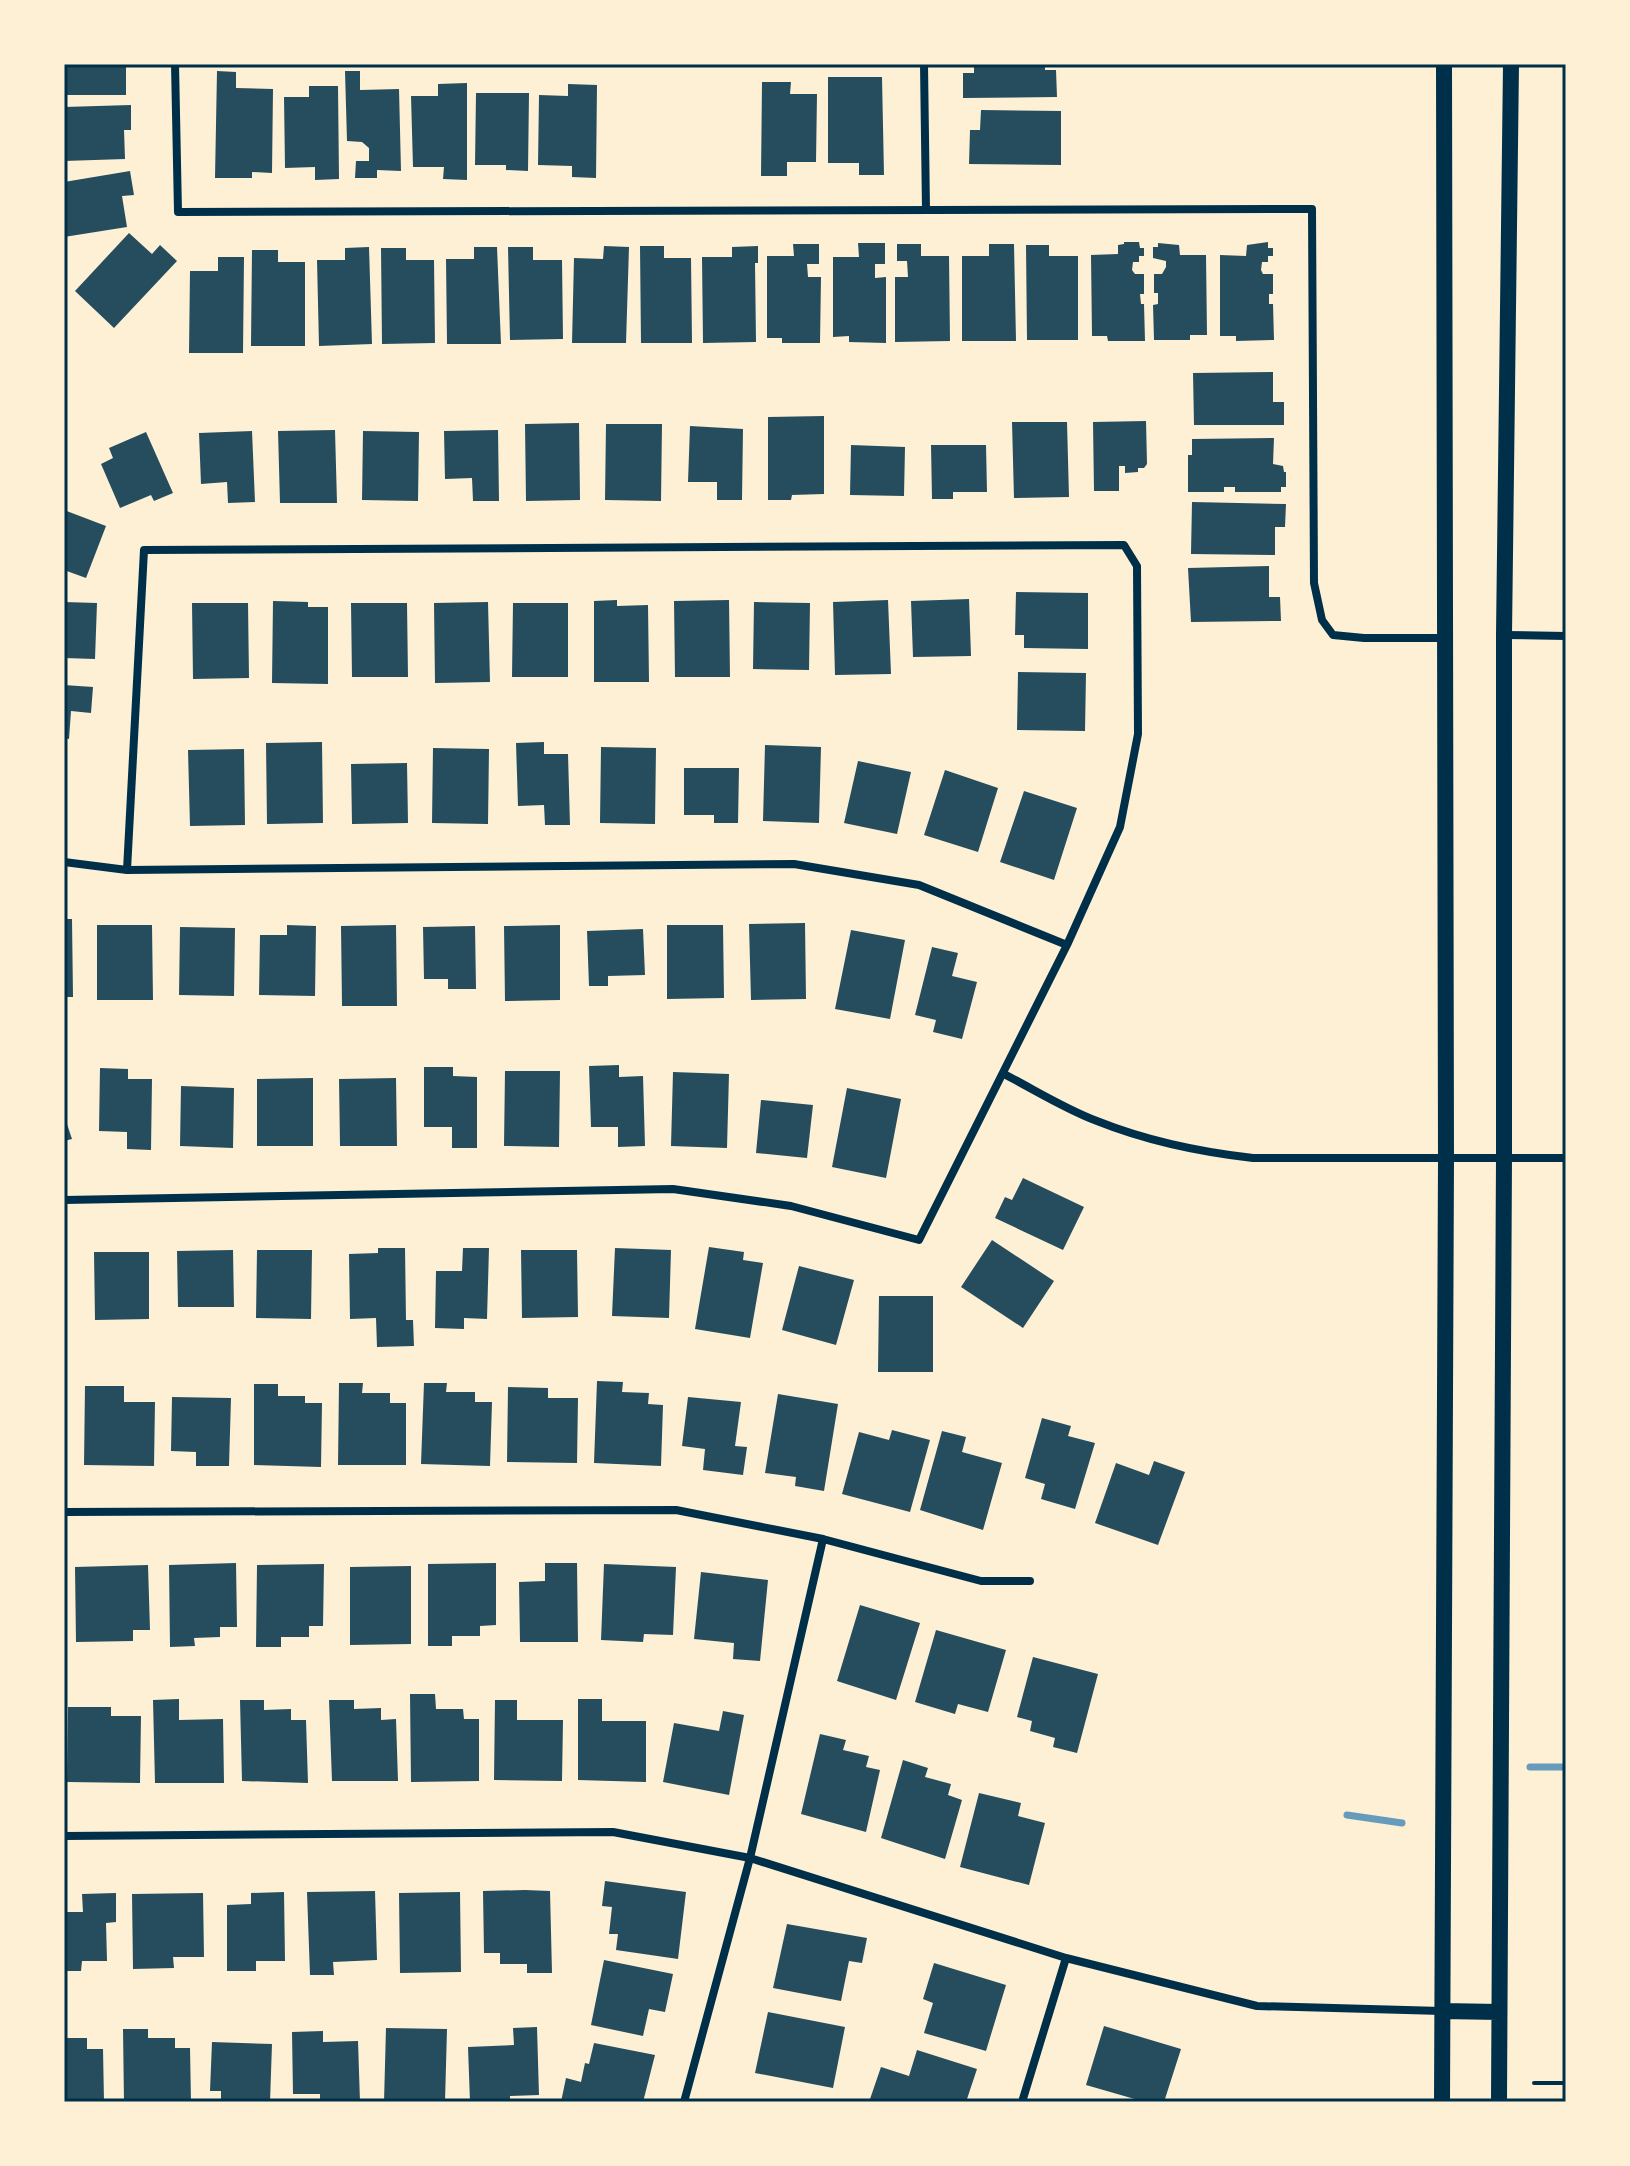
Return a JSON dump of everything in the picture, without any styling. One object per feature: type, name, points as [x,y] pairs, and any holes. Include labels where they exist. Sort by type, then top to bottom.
[{"type":"main road","points":[[1442,2102],[1446,1158],[1444,64]]},
{"type":"main road","points":[[1499,2102],[1504,635],[1511,64]]},
{"type":"main road","points":[[1442,2011],[1499,2012]]},
{"type":"street","points":[[175,64],[178,212],[1312,209],[1314,583],[1322,620],[1333,635],[1444,638]]},
{"type":"street","points":[[924,64],[926,210]]},
{"type":"street","points":[[64,1200],[673,1189],[791,1206],[919,1240],[1067,945],[1120,827],[1138,734],[1137,566],[1124,545],[144,550],[127,870]]},
{"type":"street","points":[[1504,635],[1566,636]]},
{"type":"street","points":[[64,862],[127,870],[794,864],[919,885],[1067,945]]},
{"type":"street","points":[[1004,1074],[1096,1121],[1216,1154],[1253,1158],[1566,1158]]},
{"type":"street","points":[[64,1512],[676,1510],[823,1539],[981,1581],[1030,1581]]},
{"type":"street","points":[[684,2102],[750,1858],[823,1539]]},
{"type":"street","points":[[64,1836],[613,1832],[750,1858],[1066,1958],[1257,2006],[1442,2011]]},
{"type":"street","points":[[1022,2102],[1066,1958]]},
{"type":"path","points":[[1534,2083],[1566,2083]]},
{"type":"building","points":[[64,64],[126,64],[126,95],[64,95]]},
{"type":"building","points":[[974,64],[1045,64],[1045,70],[1056,70],[1057,97],[963,98],[963,73],[974,73]]},
{"type":"building","points":[[217,71],[236,72],[236,88],[273,89],[272,173],[252,172],[252,178],[215,178]]},
{"type":"building","points":[[345,71],[360,71],[360,90],[399,89],[401,171],[377,170],[377,178],[355,178],[356,161],[369,161],[369,148],[362,142],[347,141]]},
{"type":"building","points":[[828,77],[882,77],[884,175],[859,175],[859,163],[828,163]]},
{"type":"building","points":[[762,82],[791,82],[790,94],[817,94],[816,162],[787,162],[787,176],[761,176]]},
{"type":"building","points":[[467,83],[467,180],[443,179],[444,167],[413,167],[411,96],[438,96],[438,84]]},
{"type":"building","points":[[568,84],[597,85],[596,178],[572,177],[572,166],[538,165],[539,95],[568,96]]},
{"type":"building","points":[[309,86],[338,86],[339,179],[315,180],[315,167],[285,168],[284,97],[309,97]]},
{"type":"building","points":[[476,93],[529,93],[528,171],[506,170],[506,165],[475,165]]},
{"type":"building","points":[[131,105],[131,130],[124,130],[125,159],[64,161],[64,107]]},
{"type":"building","points":[[981,110],[1061,111],[1061,165],[969,164],[970,130],[980,130]]},
{"type":"building","points":[[130,171],[134,195],[122,196],[127,227],[64,237],[64,182]]},
{"type":"building","points":[[129,233],[152,254],[160,245],[177,261],[114,328],[75,291]]},
{"type":"building","points":[[1139,242],[1140,248],[1144,248],[1144,256],[1139,256],[1139,262],[1133,262],[1132,270],[1135,274],[1144,274],[1144,294],[1140,294],[1141,304],[1144,304],[1145,341],[1108,341],[1107,336],[1092,336],[1091,255],[1118,254],[1118,245]]},
{"type":"building","points":[[1268,242],[1268,248],[1273,248],[1273,256],[1268,256],[1268,262],[1262,262],[1261,270],[1263,274],[1273,274],[1273,294],[1269,294],[1269,304],[1273,304],[1274,340],[1236,341],[1236,336],[1220,336],[1220,255],[1246,256],[1247,245]]},
{"type":"building","points":[[858,243],[885,243],[885,264],[875,264],[875,278],[886,277],[886,343],[849,342],[849,336],[833,337],[833,257],[859,257]]},
{"type":"building","points":[[1158,243],[1179,245],[1180,255],[1206,255],[1207,335],[1190,335],[1190,340],[1154,340],[1153,305],[1158,304],[1158,293],[1154,293],[1154,274],[1162,274],[1166,267],[1166,261],[1153,258],[1153,247],[1158,247]]},
{"type":"building","points":[[793,244],[819,244],[819,264],[807,264],[808,277],[821,277],[820,343],[782,343],[782,338],[767,338],[767,256],[794,256]]},
{"type":"building","points":[[897,244],[921,244],[921,256],[949,256],[950,341],[895,342],[895,277],[908,277],[907,261],[897,261]]},
{"type":"building","points":[[989,244],[1014,244],[1016,341],[962,341],[962,256],[989,256]]},
{"type":"building","points":[[1026,245],[1049,245],[1049,256],[1078,256],[1078,340],[1027,340]]},
{"type":"building","points":[[604,246],[629,247],[626,343],[572,343],[574,258],[603,259]]},
{"type":"building","points":[[640,246],[664,246],[664,258],[691,258],[692,343],[641,343]]},
{"type":"building","points":[[758,246],[758,263],[755,263],[756,342],[703,343],[702,257],[732,257],[732,247]]},
{"type":"building","points":[[369,247],[372,344],[319,346],[317,260],[345,260],[345,248]]},
{"type":"building","points":[[474,247],[497,247],[501,344],[447,344],[446,259],[474,259]]},
{"type":"building","points":[[508,247],[533,247],[533,260],[562,260],[563,339],[510,340]]},
{"type":"building","points":[[381,248],[406,248],[406,260],[434,260],[435,343],[382,344]]},
{"type":"building","points":[[252,250],[278,250],[278,262],[305,262],[305,346],[251,346]]},
{"type":"building","points":[[218,257],[244,257],[243,353],[189,353],[190,271],[218,271]]},
{"type":"building","points":[[1273,372],[1273,402],[1284,402],[1284,425],[1194,425],[1193,373]]},
{"type":"building","points":[[824,416],[824,494],[792,495],[791,500],[768,500],[768,417]]},
{"type":"building","points":[[1146,421],[1147,464],[1144,468],[1138,468],[1138,472],[1125,473],[1125,466],[1119,466],[1119,491],[1094,491],[1093,422]]},
{"type":"building","points":[[1012,422],[1067,422],[1069,497],[1014,498]]},
{"type":"building","points":[[579,423],[580,500],[526,501],[525,424]]},
{"type":"building","points":[[606,424],[662,424],[661,501],[605,500]]},
{"type":"building","points":[[690,426],[743,429],[742,500],[717,500],[717,482],[688,482]]},
{"type":"building","points":[[335,430],[337,503],[280,503],[278,431]]},
{"type":"building","points":[[498,430],[499,501],[473,501],[472,478],[445,479],[444,431]]},
{"type":"building","points":[[252,431],[255,502],[228,503],[227,482],[201,484],[199,433]]},
{"type":"building","points":[[363,431],[419,432],[418,501],[362,500]]},
{"type":"building","points":[[146,432],[173,493],[154,501],[151,495],[120,508],[101,464],[113,458],[109,448]]},
{"type":"building","points":[[1274,438],[1273,464],[1283,466],[1286,472],[1286,487],[1281,487],[1281,492],[1235,492],[1235,487],[1224,487],[1224,492],[1188,492],[1188,455],[1192,455],[1192,439]]},
{"type":"building","points":[[851,445],[905,447],[904,496],[850,495]]},
{"type":"building","points":[[931,445],[986,445],[987,492],[953,492],[953,499],[932,499]]},
{"type":"building","points":[[1192,502],[1286,504],[1285,527],[1275,527],[1275,555],[1191,554]]},
{"type":"building","points":[[64,510],[106,526],[86,578],[64,570]]},
{"type":"building","points":[[1269,566],[1269,597],[1280,597],[1281,621],[1191,622],[1188,568]]},
{"type":"building","points":[[1016,592],[1088,593],[1088,649],[1024,648],[1024,635],[1015,635]]},
{"type":"building","points":[[969,599],[971,656],[913,657],[911,601]]},
{"type":"building","points":[[617,600],[617,606],[648,605],[649,682],[594,682],[594,601]]},
{"type":"building","points":[[729,600],[730,677],[675,677],[674,601]]},
{"type":"building","points":[[888,600],[891,674],[835,675],[833,602]]},
{"type":"building","points":[[273,601],[308,602],[308,607],[328,607],[328,684],[272,683]]},
{"type":"building","points":[[64,602],[97,603],[95,659],[64,658]]},
{"type":"building","points":[[488,602],[490,682],[435,683],[434,603]]},
{"type":"building","points":[[754,602],[810,603],[809,670],[753,669]]},
{"type":"building","points":[[192,603],[248,603],[249,678],[193,679]]},
{"type":"building","points":[[351,603],[407,603],[408,677],[352,677]]},
{"type":"building","points":[[513,603],[568,603],[568,677],[512,677]]},
{"type":"building","points":[[1018,672],[1086,673],[1085,731],[1017,730]]},
{"type":"building","points":[[64,685],[93,687],[91,713],[71,711],[69,739],[64,738]]},
{"type":"building","points":[[322,742],[323,823],[267,824],[266,743]]},
{"type":"building","points":[[544,742],[544,754],[568,754],[570,825],[545,825],[544,805],[518,806],[516,743]]},
{"type":"building","points":[[765,745],[821,747],[819,823],[763,821]]},
{"type":"building","points":[[601,747],[656,748],[655,824],[600,823]]},
{"type":"building","points":[[433,748],[489,749],[488,824],[432,823]]},
{"type":"building","points":[[244,749],[245,825],[190,826],[188,750]]},
{"type":"building","points":[[858,761],[911,772],[897,834],[844,823]]},
{"type":"building","points":[[407,763],[408,823],[352,824],[351,764]]},
{"type":"building","points":[[684,768],[739,768],[738,823],[714,823],[714,815],[684,815]]},
{"type":"building","points":[[945,770],[998,788],[978,852],[924,835]]},
{"type":"building","points":[[1024,791],[1077,808],[1054,880],[1000,862]]},
{"type":"building","points":[[64,919],[72,919],[73,997],[64,997]]},
{"type":"building","points":[[805,923],[806,999],[751,1000],[749,924]]},
{"type":"building","points":[[97,925],[152,925],[153,1000],[97,1000]]},
{"type":"building","points":[[287,925],[316,926],[315,996],[259,995],[260,935],[287,935]]},
{"type":"building","points":[[396,925],[397,1006],[342,1006],[341,926]]},
{"type":"building","points":[[560,925],[560,1000],[505,1001],[504,926]]},
{"type":"building","points":[[667,925],[723,925],[724,998],[667,999]]},
{"type":"building","points":[[475,926],[476,989],[448,989],[448,979],[424,979],[423,927]]},
{"type":"building","points":[[180,927],[235,928],[234,996],[179,995]]},
{"type":"building","points":[[643,929],[645,975],[608,976],[608,986],[589,986],[587,931]]},
{"type":"building","points":[[851,930],[905,940],[890,1019],[835,1009]]},
{"type":"building","points":[[932,947],[958,953],[952,976],[977,982],[962,1039],[933,1032],[936,1020],[915,1015]]},
{"type":"building","points":[[619,1065],[619,1077],[643,1076],[645,1146],[618,1147],[618,1127],[591,1127],[589,1066]]},
{"type":"building","points":[[424,1067],[453,1067],[453,1076],[477,1077],[477,1148],[452,1148],[452,1127],[424,1127]]},
{"type":"building","points":[[100,1068],[128,1069],[128,1079],[152,1079],[151,1150],[127,1149],[127,1132],[99,1131]]},
{"type":"building","points":[[505,1071],[560,1071],[559,1147],[504,1146]]},
{"type":"building","points":[[673,1072],[729,1074],[727,1148],[671,1146]]},
{"type":"building","points":[[313,1078],[313,1146],[257,1146],[257,1079]]},
{"type":"building","points":[[396,1078],[397,1146],[340,1146],[339,1079]]},
{"type":"building","points":[[181,1086],[234,1088],[233,1148],[180,1146]]},
{"type":"building","points":[[847,1088],[901,1099],[886,1178],[832,1167]]},
{"type":"building","points":[[761,1100],[813,1105],[807,1158],[756,1153]]},
{"type":"building","points":[[64,1115],[72,1139],[64,1141]]},
{"type":"building","points":[[1023,1178],[1084,1207],[1063,1250],[995,1218],[1005,1197],[1012,1200]]},
{"type":"building","points":[[992,1240],[1054,1281],[1023,1328],[961,1287]]},
{"type":"building","points":[[709,1247],[744,1252],[743,1260],[763,1263],[750,1338],[695,1329]]},
{"type":"building","points":[[378,1248],[405,1248],[406,1320],[413,1320],[414,1346],[377,1347],[376,1318],[350,1319],[349,1254],[378,1253]]},
{"type":"building","points":[[463,1248],[489,1248],[487,1319],[464,1318],[464,1329],[435,1328],[436,1271],[462,1271]]},
{"type":"building","points":[[615,1248],[671,1250],[669,1318],[612,1316]]},
{"type":"building","points":[[233,1250],[234,1307],[178,1307],[177,1251]]},
{"type":"building","points":[[257,1250],[312,1250],[311,1319],[256,1318]]},
{"type":"building","points":[[521,1250],[577,1250],[578,1317],[522,1318]]},
{"type":"building","points":[[94,1252],[149,1252],[149,1319],[95,1320]]},
{"type":"building","points":[[799,1266],[854,1280],[836,1345],[782,1330]]},
{"type":"building","points":[[879,1296],[933,1296],[933,1372],[878,1372]]},
{"type":"building","points":[[597,1381],[623,1382],[622,1392],[649,1393],[648,1404],[663,1405],[661,1466],[594,1463]]},
{"type":"building","points":[[339,1383],[363,1383],[362,1393],[390,1393],[390,1403],[406,1403],[406,1465],[338,1465]]},
{"type":"building","points":[[424,1383],[447,1383],[446,1392],[475,1392],[475,1402],[492,1402],[490,1466],[421,1464]]},
{"type":"building","points":[[254,1384],[278,1384],[278,1396],[305,1396],[305,1403],[322,1403],[321,1467],[254,1465]]},
{"type":"building","points":[[85,1386],[124,1386],[124,1402],[155,1402],[154,1466],[84,1465]]},
{"type":"building","points":[[508,1387],[548,1388],[548,1398],[578,1398],[577,1463],[507,1462]]},
{"type":"building","points":[[778,1394],[838,1404],[824,1491],[795,1486],[796,1477],[765,1473]]},
{"type":"building","points":[[172,1397],[231,1398],[229,1466],[196,1466],[196,1452],[171,1451]]},
{"type":"building","points":[[688,1397],[741,1402],[735,1446],[747,1447],[743,1475],[703,1470],[705,1449],[682,1446]]},
{"type":"building","points":[[1042,1418],[1071,1426],[1068,1436],[1095,1443],[1075,1509],[1041,1499],[1045,1484],[1025,1478]]},
{"type":"building","points":[[892,1430],[930,1440],[910,1512],[842,1494],[859,1432],[889,1440]]},
{"type":"building","points":[[942,1431],[966,1437],[962,1452],[1002,1463],[983,1530],[920,1510]]},
{"type":"building","points":[[1154,1461],[1185,1472],[1158,1545],[1095,1523],[1116,1463],[1149,1475]]},
{"type":"building","points":[[236,1563],[237,1627],[220,1627],[220,1637],[194,1638],[195,1646],[170,1647],[169,1565]]},
{"type":"building","points":[[496,1563],[496,1625],[480,1626],[480,1636],[452,1636],[452,1646],[428,1646],[428,1564]]},
{"type":"building","points":[[545,1563],[577,1563],[578,1642],[520,1642],[519,1582],[545,1581]]},
{"type":"building","points":[[324,1564],[323,1626],[309,1626],[309,1637],[281,1637],[281,1647],[256,1647],[257,1565]]},
{"type":"building","points":[[604,1564],[676,1567],[673,1635],[644,1634],[643,1642],[601,1640]]},
{"type":"building","points":[[148,1565],[150,1630],[133,1630],[133,1641],[76,1642],[75,1567]]},
{"type":"building","points":[[411,1566],[411,1644],[350,1645],[350,1567]]},
{"type":"building","points":[[701,1572],[768,1580],[760,1661],[733,1659],[734,1643],[694,1639]]},
{"type":"building","points":[[860,1605],[920,1623],[896,1700],[837,1681]]},
{"type":"building","points":[[936,1630],[1006,1650],[988,1712],[958,1704],[955,1714],[915,1702]]},
{"type":"building","points":[[1033,1657],[1098,1674],[1077,1753],[1053,1747],[1055,1738],[1030,1731],[1032,1721],[1017,1717]]},
{"type":"building","points":[[410,1694],[435,1694],[436,1709],[463,1709],[464,1719],[479,1719],[479,1781],[411,1782]]},
{"type":"building","points":[[179,1699],[179,1720],[223,1719],[224,1783],[155,1783],[153,1700]]},
{"type":"building","points":[[578,1699],[602,1699],[602,1721],[646,1721],[646,1782],[578,1780]]},
{"type":"building","points":[[240,1700],[264,1700],[264,1710],[291,1709],[291,1720],[306,1720],[308,1783],[242,1781]]},
{"type":"building","points":[[329,1700],[354,1700],[354,1709],[381,1708],[381,1720],[396,1719],[398,1781],[332,1781]]},
{"type":"building","points":[[495,1700],[517,1700],[517,1720],[563,1720],[562,1781],[494,1780]]},
{"type":"building","points":[[68,1707],[111,1707],[111,1716],[141,1716],[140,1783],[67,1782]]},
{"type":"building","points":[[723,1711],[744,1715],[729,1795],[663,1782],[674,1723],[719,1731]]},
{"type":"building","points":[[820,1734],[846,1740],[843,1750],[869,1756],[866,1767],[880,1770],[866,1832],[801,1814]]},
{"type":"building","points":[[903,1760],[928,1768],[925,1777],[951,1784],[948,1795],[962,1800],[945,1859],[881,1838]]},
{"type":"building","points":[[979,1793],[1021,1803],[1018,1816],[1045,1823],[1029,1885],[960,1867]]},
{"type":"building","points":[[605,1881],[686,1892],[678,1959],[616,1950],[618,1934],[609,1934],[612,1907],[602,1906]]},
{"type":"building","points":[[375,1891],[377,1960],[333,1962],[334,1975],[310,1975],[307,1892]]},
{"type":"building","points":[[483,1891],[550,1891],[552,1973],[527,1973],[527,1964],[500,1964],[500,1953],[484,1953]]},
{"type":"building","points":[[284,1892],[285,1961],[256,1961],[256,1971],[227,1971],[227,1905],[251,1904],[251,1893]]},
{"type":"building","points":[[460,1892],[461,1972],[400,1973],[399,1893]]},
{"type":"building","points":[[116,1893],[116,1922],[106,1923],[107,1961],[82,1961],[81,1971],[64,1971],[64,1912],[83,1912],[82,1894]]},
{"type":"building","points":[[203,1893],[204,1957],[173,1957],[174,1968],[133,1969],[132,1894]]},
{"type":"building","points":[[787,1924],[867,1938],[862,1963],[849,1961],[841,2001],[773,1988]]},
{"type":"building","points":[[604,1960],[673,1974],[665,2012],[649,2009],[643,2036],[591,2025]]},
{"type":"building","points":[[934,1963],[1006,1985],[986,2051],[924,2033],[933,2003],[923,1999]]},
{"type":"building","points":[[768,2012],[845,2027],[833,2088],[755,2073]]},
{"type":"building","points":[[1104,2026],[1181,2049],[1164,2102],[1145,2102],[1086,2085]]},
{"type":"building","points":[[537,2027],[539,2095],[510,2096],[510,2102],[470,2102],[468,2047],[514,2045],[513,2028]]},
{"type":"building","points":[[386,2028],[447,2029],[445,2102],[384,2102]]},
{"type":"building","points":[[123,2029],[148,2029],[148,2038],[175,2038],[175,2048],[190,2048],[191,2102],[124,2102]]},
{"type":"building","points":[[323,2031],[323,2042],[358,2041],[360,2102],[320,2102],[320,2094],[293,2094],[292,2032]]},
{"type":"building","points":[[64,2038],[87,2038],[87,2049],[103,2049],[104,2102],[64,2102]]},
{"type":"building","points":[[212,2042],[272,2044],[270,2102],[221,2102],[221,2091],[210,2091]]},
{"type":"building","points":[[594,2043],[655,2055],[643,2102],[561,2102],[566,2078],[581,2082]]},
{"type":"building","points":[[917,2050],[977,2069],[966,2102],[869,2102],[881,2067],[909,2076]]},
{"type":"waterway","points":[[1530,1767],[1566,1767]]},
{"type":"waterway","points":[[1347,1815],[1402,1823]]}]
